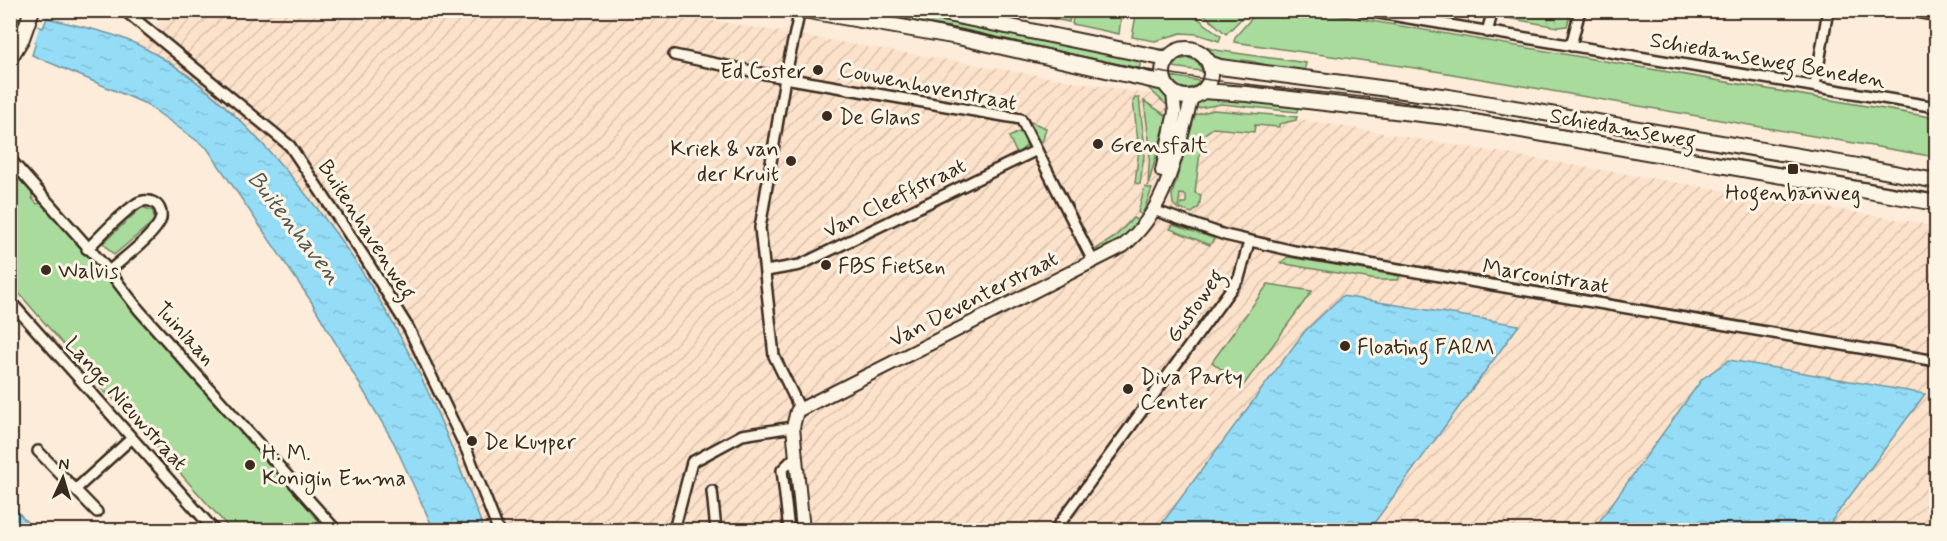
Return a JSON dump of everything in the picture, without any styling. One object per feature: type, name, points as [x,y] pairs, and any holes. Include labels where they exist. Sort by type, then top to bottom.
[{"type":"main road","points":[[802,10],[958,38],[1169,88],[1197,94],[1211,75],[1209,63],[1201,53],[1189,49],[1177,51],[1167,59],[1162,70],[1169,88]]},
{"type":"main road","points":[[928,10],[1167,59]]},
{"type":"main road","points":[[10,58],[27,12]]},
{"type":"main road","name":"Schiedamseweg","points":[[1209,63],[1220,67],[1449,97],[1936,181]]},
{"type":"main road","name":"Schiedamseweg","points":[[1197,94],[1301,100],[1447,117],[1936,203]]},
{"type":"street","name":"Buitenhavenweg","points":[[124,10],[290,147],[365,258],[409,329],[467,451],[498,531]]},
{"type":"street","points":[[802,10],[785,78],[760,228],[774,356],[800,409],[794,418],[793,428],[803,531]]},
{"type":"street","name":"Schiedamseweg Beneden","points":[[1361,10],[1936,107]]},
{"type":"street","points":[[1487,32],[1493,10]]},
{"type":"street","points":[[1571,46],[1580,10]]},
{"type":"street","points":[[1815,86],[1828,10]]},
{"type":"street","points":[[1906,10],[1936,16]]},
{"type":"street","name":"Couwenhovenstraat","points":[[674,55],[785,78],[1022,119],[1094,261]]},
{"type":"street","name":"Van Deventerstraat","points":[[1154,210],[1175,112],[1169,88]]},
{"type":"street","name":"Van Deventerstraat","points":[[800,409],[1094,261],[1134,237],[1154,210],[1165,190],[1197,94]]},
{"type":"street","name":"Van Cleeffstraat","points":[[766,271],[800,265],[1037,150]]},
{"type":"street","name":"Tuinlaan","points":[[10,159],[87,249],[109,271],[139,310],[336,531]]},
{"type":"street","points":[[87,249],[136,203],[150,201],[157,205],[161,213],[158,226],[109,271]]},
{"type":"street","name":"Marconistraat","points":[[1154,210],[1249,242],[1936,361]]},
{"type":"street","name":"Gustoweg","points":[[1055,531],[1239,278],[1249,242]]},
{"type":"street","name":"Lange Nieuwstraat","points":[[10,301],[214,531]]},
{"type":"street","points":[[674,531],[692,462],[742,435],[793,428]]},
{"type":"street","points":[[76,489],[132,438]]},
{"type":"street","points":[[38,451],[97,512]]},
{"type":"street","points":[[789,531],[782,470],[795,457]]},
{"type":"street","points":[[712,491],[716,531]]},
{"type":"shaded area","points":[[172,11],[655,11],[1936,226],[1936,530],[457,530],[332,272],[128,52]]},
{"type":"green space","points":[[1137,10],[1188,11],[1221,36],[1219,41],[1197,34],[1181,33],[1155,41],[1132,37]]},
{"type":"green space","points":[[868,11],[908,11],[1141,57],[1139,72],[881,19],[882,14]]},
{"type":"green space","points":[[1015,11],[1071,11],[1069,22]]},
{"type":"green space","points":[[1074,11],[1121,17],[1119,34],[1072,24]]},
{"type":"green space","points":[[1200,11],[1249,11],[1226,34]]},
{"type":"green space","points":[[1258,11],[1285,11],[1313,15],[1314,11],[1936,118],[1936,157],[1429,70],[1234,42],[1235,37]]},
{"type":"green space","points":[[1500,11],[1547,11],[1561,14],[1562,11],[1571,11],[1567,26],[1558,27],[1502,17]]},
{"type":"green space","points":[[983,13],[1144,47],[1143,52],[983,15]]},
{"type":"green space","points":[[1191,42],[1215,50],[1306,63],[1304,73],[1242,60],[1241,63],[1227,65],[1190,45],[1159,52],[1154,51]]},
{"type":"green space","points":[[1189,58],[1198,62],[1202,71],[1172,67],[1179,60]]},
{"type":"green space","points":[[1171,76],[1200,81],[1193,87],[1184,89],[1177,85]]},
{"type":"green space","points":[[1148,83],[1159,87],[1170,104],[1169,107],[1147,87]]},
{"type":"green space","points":[[1210,96],[1299,103],[1297,112],[1222,104],[1193,109],[1197,103]]},
{"type":"green space","points":[[1139,98],[1145,148],[1140,184],[1135,183],[1139,149],[1133,101]]},
{"type":"green space","points":[[1144,101],[1167,116],[1148,186],[1150,147]]},
{"type":"green space","points":[[1213,110],[1297,117],[1296,120],[1279,124],[1279,127],[1255,125],[1254,132],[1213,128],[1202,136],[1195,193],[1201,195],[1199,207],[1192,213],[1180,209],[1181,203],[1186,203],[1186,195],[1180,194],[1178,209],[1173,204],[1172,195],[1195,115]]},
{"type":"green space","points":[[1028,123],[1046,128],[1039,145]]},
{"type":"green space","points":[[1021,131],[1027,145],[1017,154],[1009,137]]},
{"type":"green space","points":[[10,170],[32,192],[32,198],[37,204],[41,203],[332,530],[231,530],[107,392],[106,394],[11,284]]},
{"type":"green space","points":[[1145,187],[1152,189],[1142,215],[1138,212]]},
{"type":"green space","points":[[142,207],[153,211],[154,221],[114,255],[103,243]]},
{"type":"green space","points":[[1133,218],[1139,221],[1118,242],[1103,250],[1096,249],[1115,237]]},
{"type":"green space","points":[[1173,225],[1214,239],[1210,245],[1170,229]]},
{"type":"green space","points":[[1288,257],[1400,276],[1398,280],[1377,280],[1280,263]]},
{"type":"green space","points":[[1268,284],[1312,291],[1243,386],[1212,362]]},
{"type":"water","name":"Buitenhaven","points":[[10,16],[43,28],[47,18],[110,34],[134,43],[180,69],[196,81],[255,135],[328,222],[380,300],[431,398],[484,530],[434,530],[394,443],[311,301],[207,148],[146,104],[32,55],[36,42],[11,33]]},
{"type":"water","points":[[1342,296],[1519,325],[1369,530],[1157,530],[1305,331]]},
{"type":"water","points":[[1729,360],[1925,394],[1825,530],[1593,530],[1702,379]]},
{"type":"water","points":[[11,504],[34,530],[11,530]]},
{"type":"pier","points":[[18,15],[34,22],[39,27],[34,43],[11,34],[11,16],[16,18]]},
{"type":"tram line","points":[[861,10],[1147,70],[1210,80],[1398,101],[1936,194]]},
{"type":"place","name":"Ed Coster","points":[[818,70]]},
{"type":"place","name":"De Glans","points":[[827,116]]},
{"type":"place","name":"Grensfalt","points":[[1098,144]]},
{"type":"place","name":"Kriek & van der Kruit","points":[[791,161]]},
{"type":"place","name":"Hogenbanweg","points":[[1793,169]]},
{"type":"place","name":"FBS Fietsen","points":[[826,265]]},
{"type":"place","name":"Walvis","points":[[46,270]]},
{"type":"place","name":"Floating FARM","points":[[1345,346]]},
{"type":"place","name":"Diva Party Center","points":[[1128,389]]},
{"type":"place","name":"De Kuyper","points":[[472,441]]},
{"type":"place","name":"H. M. Konigin Emma","points":[[250,465]]}]
